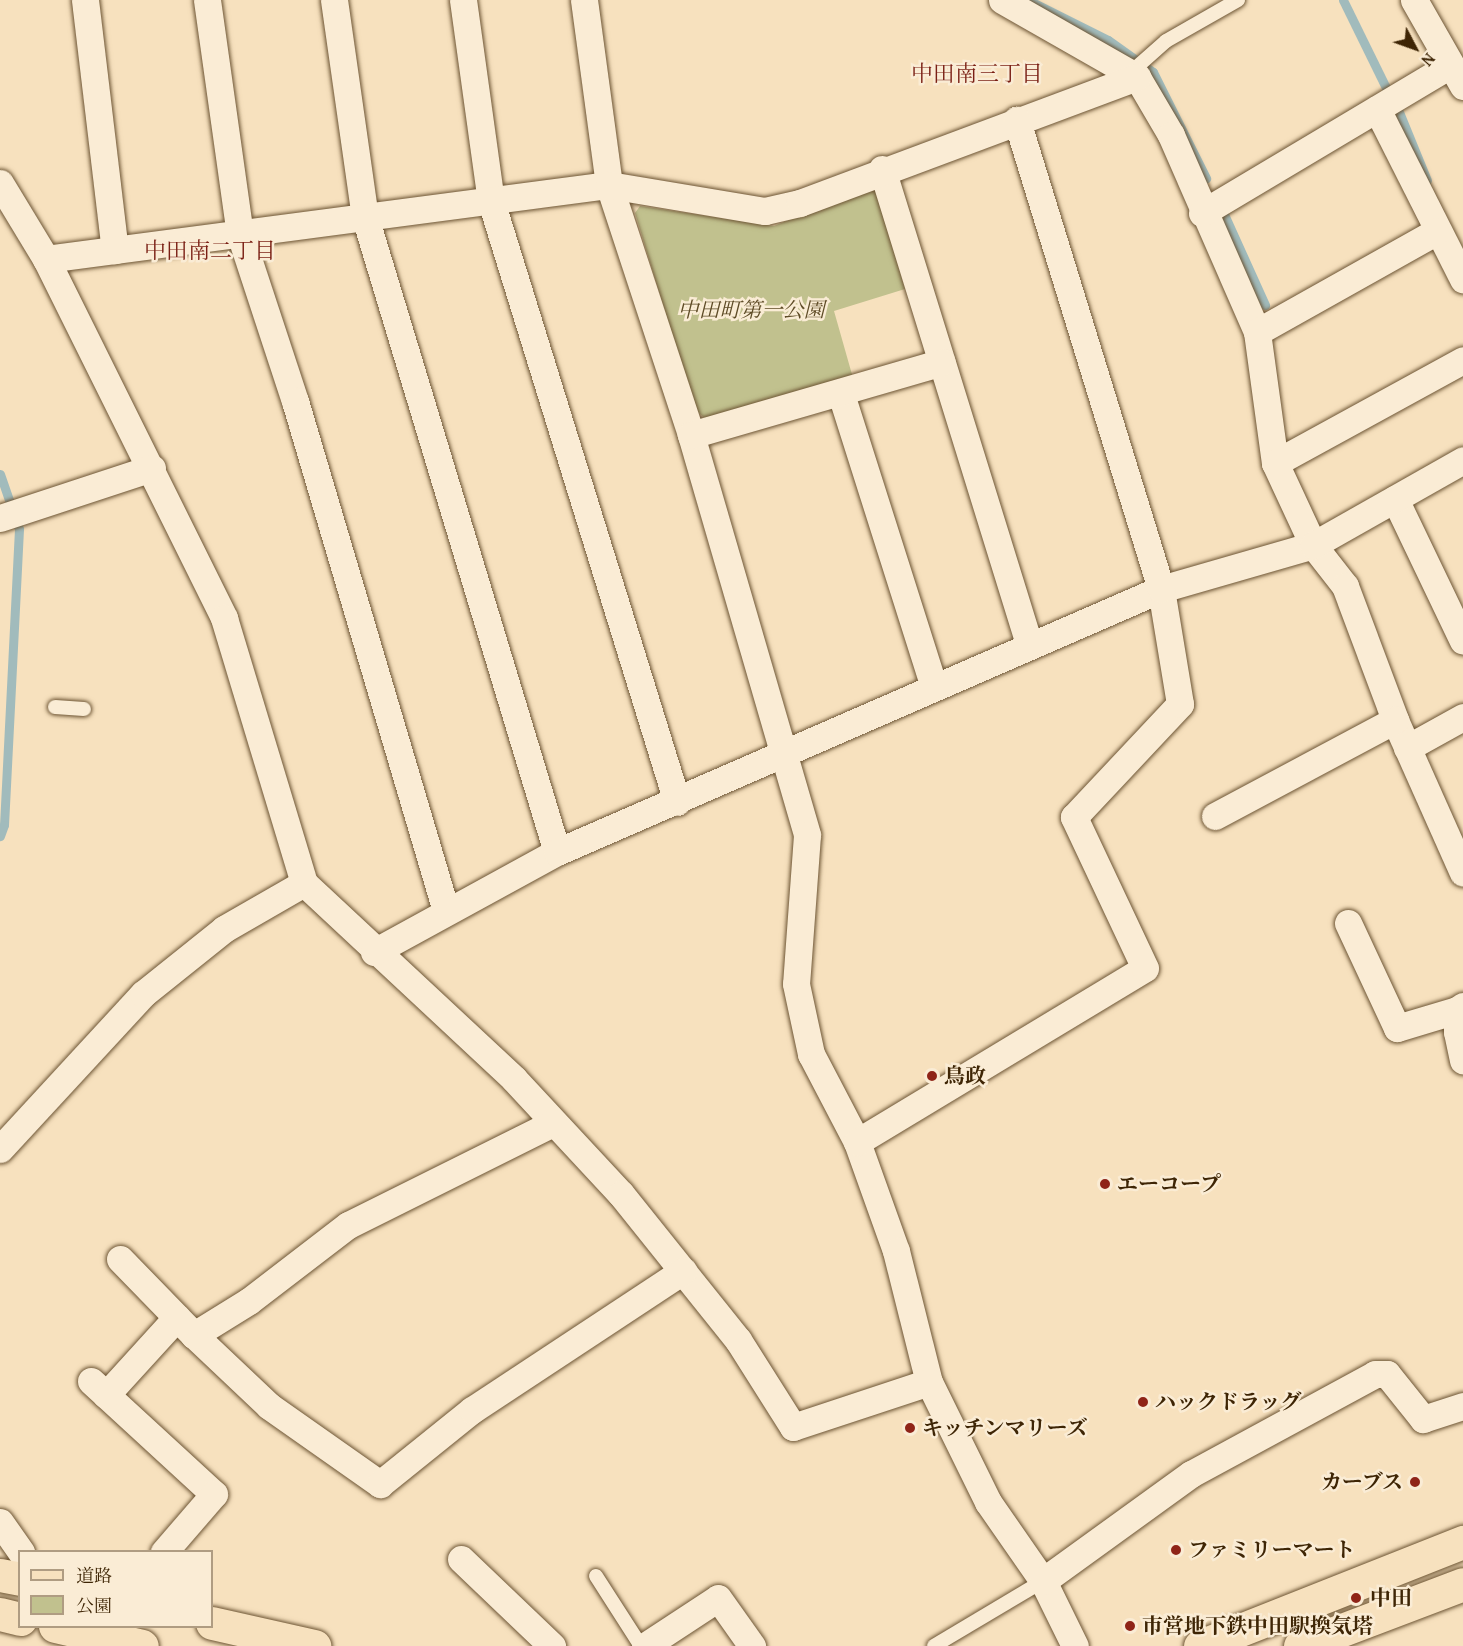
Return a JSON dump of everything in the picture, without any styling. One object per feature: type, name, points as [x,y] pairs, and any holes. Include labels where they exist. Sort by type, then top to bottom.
[{"type":"main road","points":[[1200,1646],[1463,1542]]},
{"type":"main road","points":[[0,1575],[18,1579]]},
{"type":"main road","points":[[1300,1646],[1463,1584]]},
{"type":"main road","points":[[0,1614],[18,1618]]},
{"type":"main road","points":[[213,1623],[314,1646]]},
{"type":"main road","points":[[61,1628],[100,1641],[142,1646]]},
{"type":"street","points":[[85,0],[115,250]]},
{"type":"street","points":[[207,0],[240,234],[292,390],[446,911]]},
{"type":"street","points":[[334,0],[365,217],[557,852]]},
{"type":"street","points":[[463,0],[491,201],[677,802]]},
{"type":"street","points":[[584,0],[609,185],[691,435],[807,836],[796,984],[811,1054],[857,1142],[896,1251],[929,1382],[988,1502],[1043,1581],[1075,1646]]},
{"type":"street","points":[[1002,0],[1133,75],[1172,135],[1202,213],[1257,332],[1275,463],[1313,545],[1345,586],[1395,720],[1461,864]]},
{"type":"street","points":[[1202,213],[1377,109],[1456,75],[1414,0]]},
{"type":"street","points":[[46,259],[609,185],[765,211],[800,203],[882,169],[1133,75]]},
{"type":"street","points":[[1377,109],[1463,279]]},
{"type":"street","points":[[857,1142],[1144,968],[1074,817],[1180,705],[1161,589],[1017,120]]},
{"type":"street","points":[[882,169],[1029,644]]},
{"type":"street","points":[[0,183],[46,259],[152,468],[224,618],[304,883],[374,952],[468,1035],[621,1194],[738,1340],[793,1427],[929,1382]]},
{"type":"street","points":[[1257,332],[1437,231]]},
{"type":"street","points":[[1275,463],[1463,360]]},
{"type":"street","points":[[691,435],[841,394],[942,362]]},
{"type":"street","points":[[841,394],[934,687]]},
{"type":"street","points":[[374,952],[557,852],[677,802],[1029,644],[1161,589],[1313,545],[1463,460]]},
{"type":"street","points":[[0,518],[152,468]]},
{"type":"street","points":[[1395,499],[1463,641]]},
{"type":"street","points":[[1407,748],[1463,717]]},
{"type":"street","points":[[1215,816],[1395,720]]},
{"type":"street","points":[[0,1149],[143,994],[224,929],[304,883]]},
{"type":"street","points":[[1348,923],[1397,1029],[1460,1008],[1463,1060]]},
{"type":"street","points":[[165,1550],[214,1494],[99,1388],[185,1326],[249,1301],[348,1225],[553,1123]]},
{"type":"street","points":[[120,1259],[185,1326],[269,1406],[380,1484],[472,1410],[683,1271]]},
{"type":"street","points":[[1043,1581],[1191,1474],[1247,1440],[1375,1374],[1387,1374],[1423,1419],[1463,1406]]},
{"type":"street","points":[[0,1522],[20,1550]]},
{"type":"street","points":[[461,1559],[552,1646]]},
{"type":"street","points":[[643,1646],[718,1598],[752,1646]]},
{"type":"lane","points":[[1133,75],[1166,41],[1238,0]]},
{"type":"lane","points":[[55,707],[84,709]]},
{"type":"lane","points":[[596,1576],[643,1646]]},
{"type":"lane","points":[[934,1646],[1043,1581]]},
{"type":"green space","name":"中田町第一公園","points":[[874,185],[905,289],[834,311],[853,378],[711,423],[695,410],[635,213],[640,206],[774,226]]},
{"type":"waterway","points":[[1343,0],[1387,90]]},
{"type":"waterway","points":[[1032,2],[1108,40],[1153,72],[1206,178]]},
{"type":"waterway","points":[[1397,107],[1427,180]]},
{"type":"waterway","points":[[1224,214],[1265,305]]},
{"type":"waterway","points":[[0,474],[19,529],[4,825],[0,836]]},
{"type":"place","name":"鳥政","points":[[932,1076]]},
{"type":"place","name":"エーコープ","points":[[1105,1184]]},
{"type":"place","name":"ハックドラッグ","points":[[1143,1402]]},
{"type":"place","name":"キッチンマリーズ","points":[[910,1428]]},
{"type":"place","name":"カーブス","points":[[1415,1482]]},
{"type":"place","name":"ファミリーマート","points":[[1176,1550]]},
{"type":"place","name":"中田","points":[[1356,1598]]},
{"type":"place","name":"市営地下鉄中田駅換気塔","points":[[1130,1626]]},
{"type":"district","name":"中田南三丁目","points":[[977,74]]},
{"type":"district","name":"中田南二丁目","points":[[210,251]]}]
